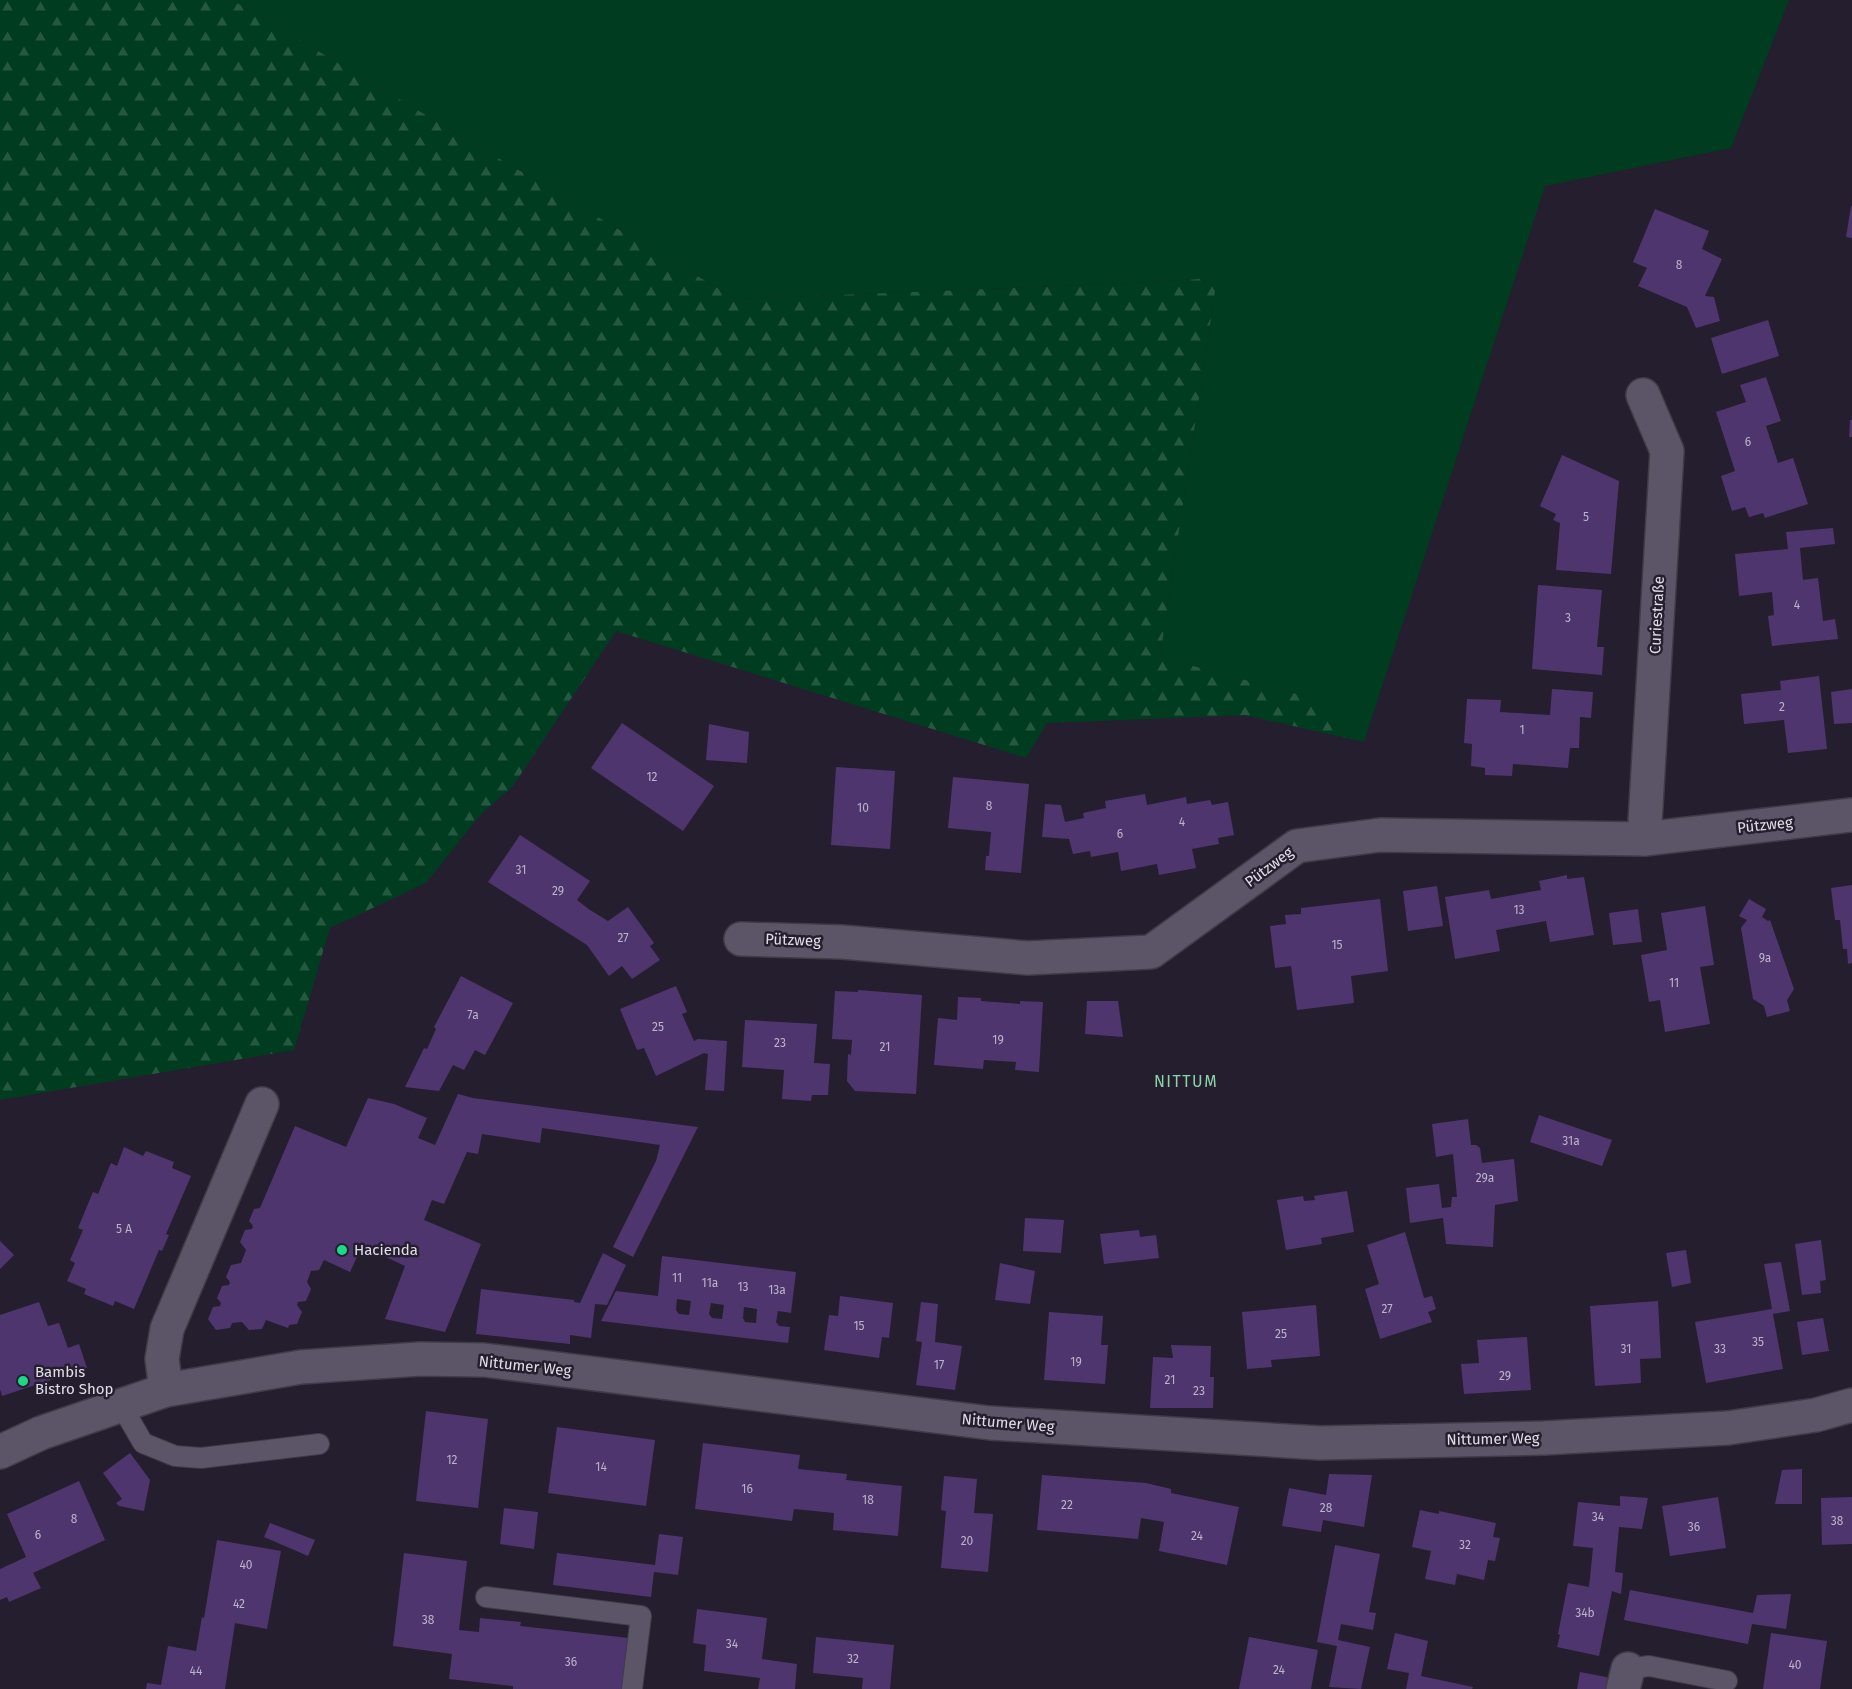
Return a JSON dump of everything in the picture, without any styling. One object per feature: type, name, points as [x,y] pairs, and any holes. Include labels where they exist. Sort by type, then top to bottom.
[{"type":"street","name":"Curiestraße","points":[[1643,395],[1667,451],[1644,839]]},
{"type":"street","name":"Pützweg","points":[[741,939],[842,942],[1028,958],[1152,952],[1298,846],[1380,835],[1644,839],[1852,815]]},
{"type":"street","points":[[166,1390],[162,1359],[167,1329],[262,1104]]},
{"type":"street","name":"Nittumer Weg","points":[[0,1452],[41,1433],[166,1390],[301,1367],[420,1359],[484,1360],[990,1423],[1320,1443],[1544,1438],[1728,1428],[1816,1415],[1852,1406]]},
{"type":"lane","points":[[121,1405],[142,1443],[175,1456],[201,1458],[319,1444]]},
{"type":"lane","points":[[486,1597],[641,1616],[632,1689]]},
{"type":"lane","points":[[1625,1679],[1649,1666],[1727,1681]]},
{"type":"green space","points":[[0,0],[232,0],[736,299],[1217,278],[1160,657],[1301,695],[1364,742],[1245,715],[1047,723],[1026,758],[616,631],[513,786],[480,815],[426,883],[330,928],[294,1050],[0,1100]]},
{"type":"green space","points":[[232,0],[1789,0],[1731,148],[1545,186],[1364,742],[1301,695],[1160,657],[1217,278],[736,299]]},
{"type":"building","points":[[1852,206],[1852,238],[1846,237]]},
{"type":"building","points":[[1655,209],[1709,231],[1702,249],[1722,259],[1705,296],[1714,297],[1720,321],[1696,328],[1687,307],[1638,286],[1647,268],[1633,262]]},
{"type":"building","points":[[1768,320],[1779,356],[1722,374],[1711,338]]},
{"type":"building","points":[[1766,377],[1781,421],[1766,426],[1778,463],[1793,458],[1808,504],[1765,518],[1763,513],[1749,517],[1745,507],[1732,511],[1721,476],[1735,471],[1716,412],[1746,402],[1740,385]]},
{"type":"building","points":[[1850,420],[1852,420],[1852,437],[1849,437]]},
{"type":"building","points":[[1562,455],[1619,481],[1611,574],[1556,570],[1560,523],[1553,520],[1556,514],[1540,506]]},
{"type":"building","points":[[1833,528],[1835,544],[1800,548],[1803,580],[1818,578],[1823,621],[1835,619],[1838,639],[1772,646],[1768,616],[1774,615],[1772,592],[1739,596],[1735,554],[1788,549],[1786,532]]},
{"type":"building","points":[[1538,585],[1602,590],[1597,647],[1604,647],[1602,675],[1532,669]]},
{"type":"building","points":[[1819,676],[1827,749],[1788,753],[1784,720],[1744,724],[1741,694],[1781,690],[1780,681]]},
{"type":"building","points":[[1552,689],[1593,692],[1591,718],[1580,717],[1579,748],[1570,748],[1568,768],[1513,764],[1512,776],[1485,775],[1485,768],[1471,766],[1472,744],[1464,743],[1467,699],[1501,700],[1500,712],[1550,715]]},
{"type":"building","points":[[1852,689],[1852,723],[1834,724],[1831,692]]},
{"type":"building","points":[[622,723],[714,786],[683,831],[591,768]]},
{"type":"building","points":[[709,724],[749,732],[747,763],[706,760]]},
{"type":"building","points":[[836,767],[895,771],[890,849],[831,845]]},
{"type":"building","points":[[953,777],[1029,784],[1021,873],[985,870],[991,832],[948,828]]},
{"type":"building","points":[[1145,794],[1147,805],[1186,797],[1187,804],[1210,800],[1212,805],[1228,802],[1234,835],[1218,838],[1219,844],[1192,849],[1196,868],[1159,875],[1157,864],[1121,871],[1118,852],[1091,857],[1090,851],[1073,854],[1069,839],[1042,837],[1045,804],[1061,805],[1065,822],[1084,818],[1083,813],[1106,808],[1105,801]]},
{"type":"building","points":[[520,835],[590,881],[577,900],[590,910],[608,921],[628,907],[654,943],[650,946],[660,960],[632,979],[622,966],[609,976],[587,945],[488,882]]},
{"type":"building","points":[[1567,875],[1567,879],[1584,877],[1594,935],[1550,942],[1546,921],[1496,930],[1500,951],[1455,959],[1445,897],[1489,890],[1491,899],[1541,890],[1539,881]]},
{"type":"building","points":[[1852,885],[1852,963],[1848,964],[1847,949],[1843,949],[1840,920],[1835,920],[1831,888]]},
{"type":"building","points":[[1437,886],[1443,926],[1408,931],[1403,891]]},
{"type":"building","points":[[1380,899],[1388,971],[1351,976],[1354,1003],[1297,1010],[1291,966],[1275,968],[1270,926],[1286,924],[1285,915],[1301,914],[1301,908]]},
{"type":"building","points":[[1749,899],[1766,909],[1762,917],[1770,920],[1794,989],[1787,1000],[1790,1011],[1767,1017],[1764,1006],[1753,999],[1741,928],[1747,920],[1739,916]]},
{"type":"building","points":[[1705,906],[1714,965],[1700,967],[1710,1024],[1665,1032],[1660,1000],[1649,1002],[1641,955],[1667,950],[1661,913]]},
{"type":"building","points":[[1638,909],[1642,942],[1613,945],[1609,913]]},
{"type":"building","points":[[461,976],[513,1003],[485,1055],[475,1050],[464,1070],[453,1065],[439,1091],[405,1087],[424,1048],[427,1049],[436,1029],[434,1027]]},
{"type":"building","points":[[676,986],[687,1012],[682,1014],[694,1041],[698,1039],[727,1041],[724,1091],[705,1090],[708,1054],[704,1053],[656,1076],[644,1048],[637,1050],[620,1009]]},
{"type":"building","points":[[858,990],[922,995],[916,1094],[855,1091],[847,1081],[848,1054],[851,1055],[852,1040],[832,1039],[835,991],[858,992]]},
{"type":"building","points":[[958,997],[1020,1004],[1020,1001],[1043,1002],[1039,1072],[1015,1070],[1016,1062],[984,1060],[983,1069],[934,1065],[938,1018],[957,1020]]},
{"type":"building","points":[[1087,1001],[1118,1001],[1123,1037],[1085,1034]]},
{"type":"building","points":[[745,1020],[817,1024],[814,1063],[830,1064],[828,1095],[812,1095],[811,1101],[782,1099],[784,1070],[742,1067]]},
{"type":"building","points":[[458,1094],[473,1098],[698,1127],[633,1257],[613,1247],[656,1161],[660,1145],[542,1128],[540,1143],[482,1134],[478,1154],[467,1152],[444,1204],[432,1200],[424,1220],[481,1244],[445,1332],[385,1319],[405,1266],[362,1246],[350,1272],[324,1260],[319,1270],[311,1271],[307,1282],[311,1289],[306,1301],[298,1302],[297,1305],[302,1312],[297,1324],[289,1325],[288,1328],[266,1320],[262,1329],[249,1330],[242,1322],[232,1323],[230,1328],[216,1330],[208,1319],[213,1307],[220,1306],[221,1303],[217,1298],[222,1286],[229,1285],[230,1282],[226,1277],[231,1265],[241,1263],[246,1250],[240,1242],[245,1230],[252,1229],[253,1226],[249,1221],[254,1209],[260,1208],[295,1126],[346,1147],[368,1098],[394,1104],[427,1118],[418,1138],[435,1145]]},
{"type":"building","points":[[1539,1115],[1612,1140],[1602,1166],[1530,1142]]},
{"type":"building","points":[[1468,1119],[1471,1145],[1480,1148],[1482,1163],[1514,1159],[1518,1201],[1495,1205],[1493,1247],[1446,1244],[1443,1218],[1410,1223],[1406,1188],[1439,1184],[1442,1208],[1451,1207],[1452,1197],[1457,1197],[1453,1154],[1436,1157],[1432,1124]]},
{"type":"building","points":[[124,1147],[143,1156],[146,1151],[174,1162],[172,1168],[191,1176],[166,1234],[169,1235],[162,1251],[159,1250],[134,1309],[115,1301],[113,1306],[84,1294],[86,1289],[67,1281],[75,1263],[70,1260],[83,1230],[78,1228],[93,1192],[98,1194],[111,1163],[117,1166]]},
{"type":"building","points":[[1347,1191],[1354,1232],[1321,1238],[1322,1244],[1286,1250],[1277,1200],[1303,1196],[1304,1201],[1315,1200],[1314,1196]]},
{"type":"building","points":[[1025,1218],[1064,1220],[1061,1253],[1023,1251]]},
{"type":"building","points":[[1139,1230],[1140,1237],[1156,1235],[1159,1258],[1104,1264],[1100,1234]]},
{"type":"building","points":[[1405,1232],[1424,1298],[1432,1296],[1436,1309],[1428,1312],[1432,1322],[1380,1339],[1365,1289],[1379,1284],[1367,1245]]},
{"type":"building","points":[[1821,1240],[1826,1280],[1820,1281],[1821,1293],[1802,1295],[1795,1244]]},
{"type":"building","points":[[0,1241],[14,1255],[0,1269]]},
{"type":"building","points":[[1686,1250],[1691,1283],[1672,1287],[1666,1253]]},
{"type":"building","points":[[603,1253],[626,1265],[607,1305],[595,1304],[591,1338],[570,1335],[570,1344],[476,1334],[481,1289],[574,1300],[580,1303]]},
{"type":"building","points":[[662,1256],[796,1272],[791,1313],[778,1311],[776,1322],[779,1326],[790,1327],[788,1343],[601,1321],[616,1291],[658,1296]],"holes":[[[677,1299],[691,1301],[689,1315],[679,1314],[676,1310]],[[711,1303],[724,1305],[722,1319],[712,1318],[709,1314]],[[744,1307],[757,1309],[756,1323],[745,1322]]]},
{"type":"building","points":[[1781,1262],[1790,1311],[1773,1314],[1783,1369],[1706,1383],[1695,1322],[1772,1309],[1764,1264]]},
{"type":"building","points":[[1000,1263],[1035,1271],[1030,1304],[995,1300]]},
{"type":"building","points":[[840,1296],[893,1303],[889,1338],[882,1337],[879,1358],[824,1350],[829,1315],[838,1316]]},
{"type":"building","points":[[1658,1301],[1661,1358],[1640,1359],[1641,1383],[1595,1386],[1590,1306]]},
{"type":"building","points":[[39,1302],[48,1326],[59,1323],[68,1348],[79,1344],[87,1368],[2,1396],[0,1389],[0,1315]]},
{"type":"building","points":[[921,1302],[938,1304],[935,1342],[962,1346],[955,1390],[916,1385],[922,1342],[916,1341]]},
{"type":"building","points":[[1316,1305],[1320,1356],[1271,1360],[1272,1367],[1247,1369],[1242,1312]]},
{"type":"building","points":[[1049,1312],[1103,1316],[1101,1345],[1108,1345],[1105,1384],[1044,1380]]},
{"type":"building","points":[[1823,1318],[1829,1351],[1802,1355],[1797,1322]]},
{"type":"building","points":[[1527,1337],[1531,1390],[1464,1394],[1461,1364],[1479,1363],[1477,1340]]},
{"type":"building","points":[[1171,1345],[1211,1346],[1210,1377],[1214,1377],[1213,1408],[1150,1408],[1153,1357],[1173,1358]]},
{"type":"building","points":[[426,1411],[488,1419],[478,1508],[416,1501]]},
{"type":"building","points":[[557,1427],[655,1440],[646,1506],[548,1493]]},
{"type":"building","points":[[703,1443],[800,1455],[798,1469],[847,1474],[846,1480],[902,1486],[898,1536],[833,1530],[834,1513],[794,1509],[792,1521],[695,1509]]},
{"type":"building","points":[[130,1453],[150,1480],[144,1511],[119,1506],[116,1503],[122,1499],[103,1473]]},
{"type":"building","points":[[1802,1469],[1802,1504],[1775,1504],[1782,1470]]},
{"type":"building","points":[[1329,1474],[1372,1475],[1364,1527],[1323,1520],[1321,1532],[1282,1526],[1289,1488],[1326,1495]]},
{"type":"building","points":[[1042,1475],[1146,1483],[1171,1489],[1171,1493],[1239,1507],[1227,1565],[1159,1551],[1164,1522],[1141,1518],[1138,1539],[1037,1530]]},
{"type":"building","points":[[944,1476],[977,1479],[974,1513],[993,1514],[988,1572],[941,1568],[946,1511],[941,1510]]},
{"type":"building","points":[[79,1481],[105,1540],[33,1573],[41,1588],[9,1602],[7,1597],[0,1600],[0,1569],[26,1557],[7,1514]]},
{"type":"building","points":[[1620,1496],[1648,1498],[1642,1529],[1619,1527],[1615,1572],[1623,1573],[1621,1594],[1612,1591],[1599,1656],[1557,1647],[1568,1583],[1589,1587],[1593,1548],[1573,1546],[1578,1502],[1620,1506]]},
{"type":"building","points":[[1718,1497],[1726,1548],[1670,1556],[1662,1506]]},
{"type":"building","points":[[1852,1497],[1852,1544],[1822,1545],[1821,1498]]},
{"type":"building","points":[[504,1508],[538,1512],[534,1549],[500,1544]]},
{"type":"building","points":[[1420,1510],[1439,1514],[1439,1511],[1496,1523],[1493,1537],[1500,1538],[1495,1561],[1488,1560],[1484,1580],[1457,1574],[1455,1585],[1425,1579],[1431,1551],[1412,1547]]},
{"type":"building","points":[[270,1523],[315,1540],[308,1556],[264,1537]]},
{"type":"building","points":[[659,1534],[683,1537],[678,1575],[654,1572],[651,1597],[553,1585],[557,1553],[655,1565]]},
{"type":"building","points":[[217,1540],[281,1551],[267,1629],[235,1623],[225,1689],[146,1689],[147,1683],[161,1685],[168,1646],[196,1651]]},
{"type":"building","points":[[1335,1545],[1380,1554],[1369,1612],[1376,1613],[1373,1630],[1341,1624],[1338,1640],[1370,1647],[1361,1689],[1329,1687],[1337,1646],[1317,1642]]},
{"type":"building","points":[[404,1553],[467,1561],[459,1630],[479,1632],[480,1618],[521,1622],[520,1626],[629,1638],[623,1689],[513,1689],[513,1686],[449,1679],[452,1654],[393,1646]]},
{"type":"building","points":[[1630,1590],[1753,1613],[1757,1595],[1791,1594],[1786,1629],[1752,1624],[1748,1644],[1624,1620]]},
{"type":"building","points":[[697,1609],[767,1618],[762,1659],[797,1664],[795,1689],[758,1689],[760,1678],[704,1671],[706,1645],[693,1643]]},
{"type":"building","points":[[1395,1633],[1428,1641],[1421,1676],[1473,1687],[1472,1689],[1406,1689],[1409,1673],[1387,1669]]},
{"type":"building","points":[[1771,1633],[1827,1641],[1820,1689],[1763,1689]]},
{"type":"building","points":[[816,1637],[894,1645],[890,1689],[862,1689],[863,1678],[813,1673]]},
{"type":"building","points":[[1249,1637],[1318,1650],[1311,1689],[1239,1689]]},
{"type":"building","points":[[1580,1672],[1611,1678],[1608,1689],[1577,1689]]},
{"type":"place","name":"Hacienda","points":[[342,1250]]},
{"type":"place","name":"Bambis Bistro Shop","points":[[23,1381]]},
{"type":"district","name":"NITTUM","points":[[1186,1081]]}]
